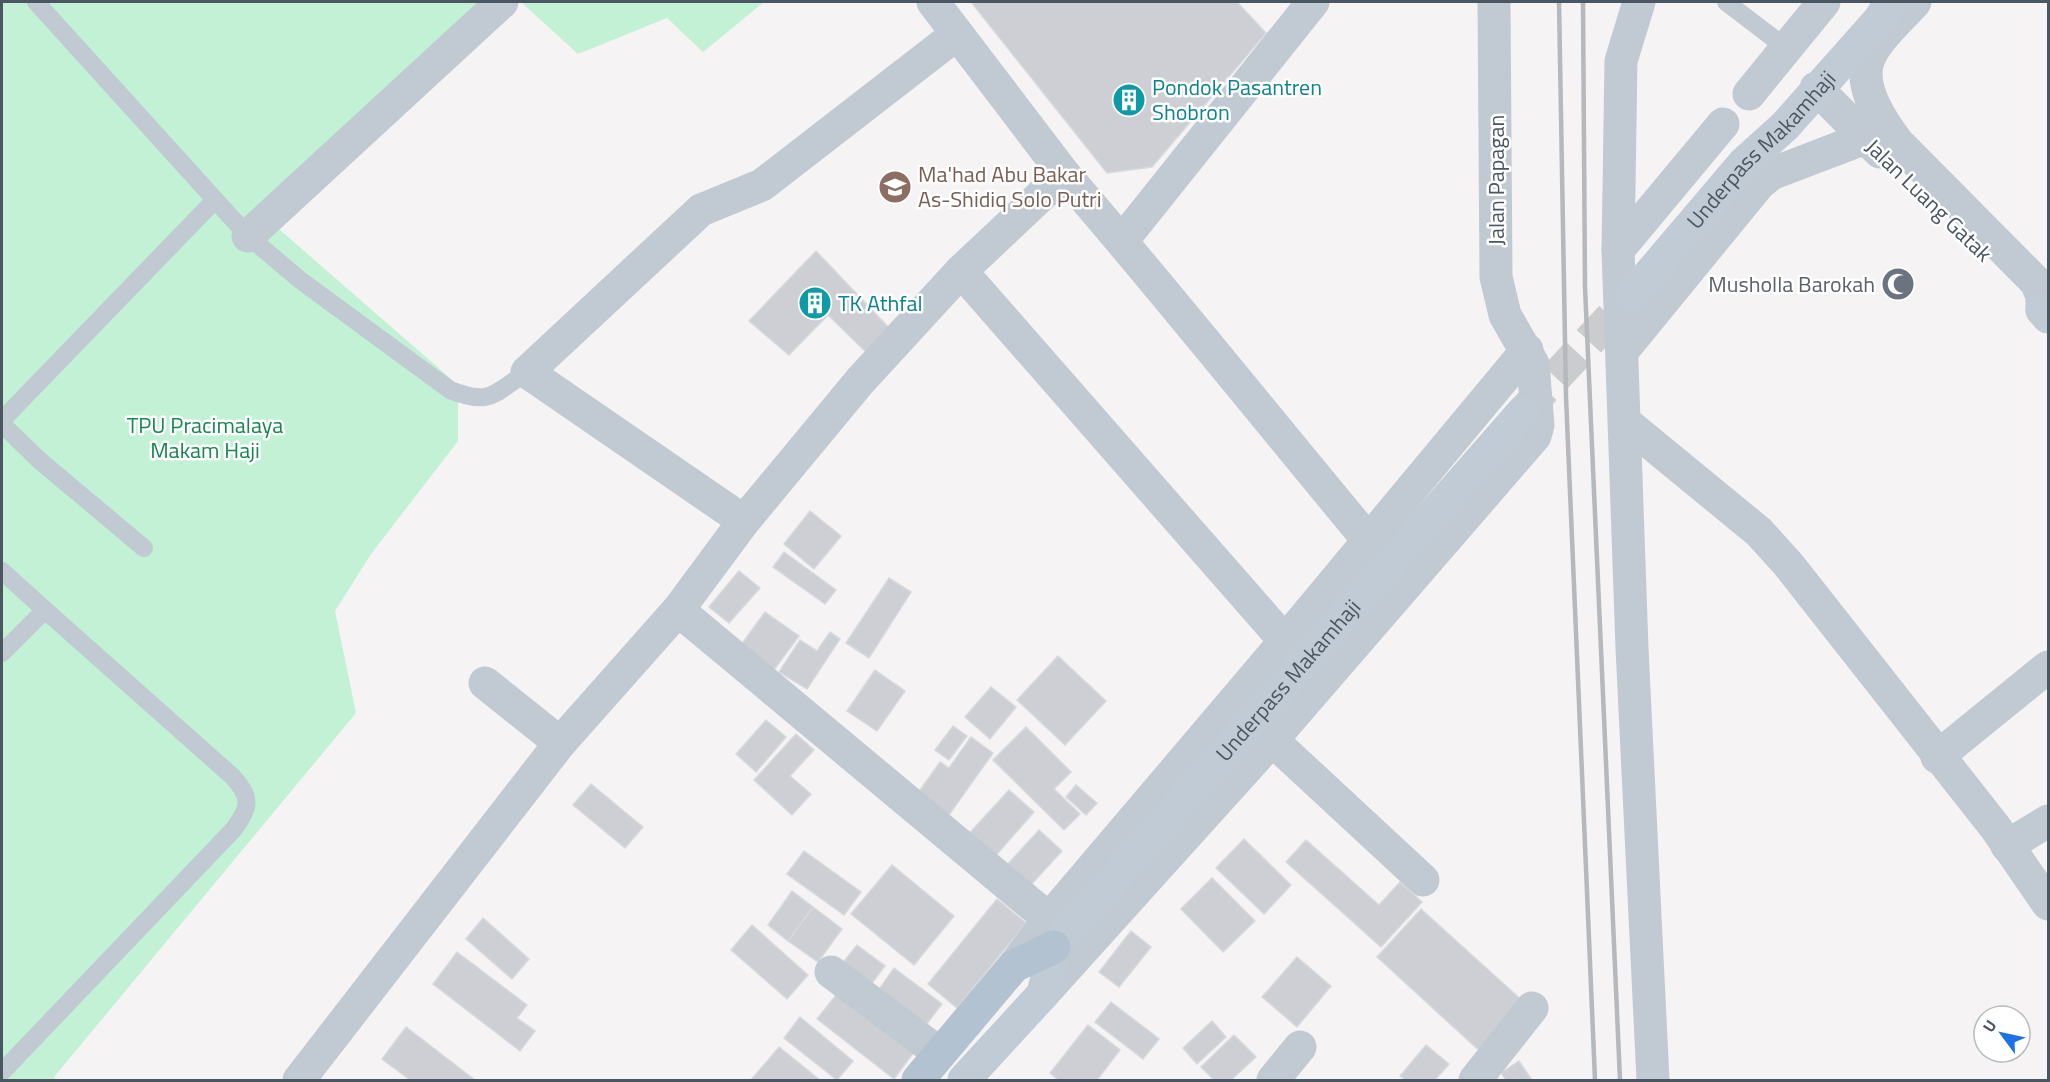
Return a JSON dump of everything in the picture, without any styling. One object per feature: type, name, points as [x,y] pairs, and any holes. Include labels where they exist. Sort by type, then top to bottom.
[{"type":"main road","points":[[1744,163],[1778,102],[1867,2]]},
{"type":"main road","name":"Underpass Makamhaji","points":[[1630,296],[1744,163],[1785,126],[1816,88],[1880,19],[1890,2]]},
{"type":"main road","name":"Underpass Makamhaji","points":[[1052,933],[1522,413]]},
{"type":"main road","points":[[918,1080],[1014,966],[1052,933]]},
{"type":"main road","points":[[971,1078],[1043,994],[1052,933]]},
{"type":"street","points":[[248,236],[502,2]]},
{"type":"street","points":[[933,2],[1064,174],[1369,541]]},
{"type":"street","points":[[1122,241],[1313,2]]},
{"type":"street","name":"Jalan Papagan","points":[[1043,994],[1272,740],[1535,436],[1538,426],[1533,364],[1505,315],[1496,277],[1494,2]]},
{"type":"street","points":[[1639,2],[1621,61],[1618,250],[1624,349],[1632,648],[1653,1080]]},
{"type":"street","points":[[1749,94],[1824,2]]},
{"type":"street","points":[[1915,2],[1878,44],[1868,61],[1866,75],[1872,100],[1884,125],[1898,143],[2036,282],[2042,296],[2045,314]]},
{"type":"street","points":[[744,521],[527,372],[696,214],[711,205],[762,184],[957,34]]},
{"type":"street","name":"Jalan Luang Gatak","points":[[1816,88],[2045,314]]},
{"type":"street","points":[[1618,250],[1724,124]]},
{"type":"street","points":[[1624,349],[1759,184],[1772,174],[1865,138]]},
{"type":"street","points":[[299,1080],[560,743],[678,610],[744,521],[860,381],[961,271],[1064,174]]},
{"type":"street","points":[[961,271],[1285,641]]},
{"type":"street","points":[[678,610],[1052,933],[1285,641],[1527,350]]},
{"type":"street","points":[[1625,422],[1773,547],[2007,846],[2049,904]]},
{"type":"street","points":[[1937,757],[2049,667]]},
{"type":"street","points":[[485,683],[560,743]]},
{"type":"street","points":[[1272,740],[1423,880]]},
{"type":"street","points":[[2007,846],[2049,821]]},
{"type":"street","points":[[831,972],[939,1053]]},
{"type":"street","points":[[1475,1080],[1532,1008]]},
{"type":"street","points":[[1273,1080],[1300,1047]]},
{"type":"lane","points":[[36,2],[248,236],[300,280],[450,390],[472,399],[487,398],[527,372]]},
{"type":"lane","points":[[1726,2],[1785,47]]},
{"type":"lane","points":[[144,548],[2,422],[215,200]]},
{"type":"lane","points":[[2,571],[233,777],[244,789],[248,800],[243,817],[233,830],[2,1072]]},
{"type":"lane","points":[[2,653],[45,610]]},
{"type":"green space","name":"TPU Pracimalaya Makam Haji","points":[[2,2],[488,2],[272,223],[458,385],[458,441],[371,554],[335,611],[356,713],[54,1077],[56,1080],[2,1080]]},
{"type":"green space","points":[[521,2],[764,2],[703,52],[667,18],[578,54]]},
{"type":"building","name":"Pondok Pasantren Shobron","points":[[971,2],[1237,2],[1266,33],[1152,167],[1107,173]]},
{"type":"building","name":"TK Athfal","points":[[816,251],[893,332],[870,356],[828,315],[789,355],[749,321]]},
{"type":"building","points":[[810,511],[841,536],[814,569],[784,544]]},
{"type":"building","points":[[784,552],[836,590],[825,604],[773,567]]},
{"type":"building","points":[[739,571],[760,588],[729,623],[709,607]]},
{"type":"building","points":[[889,578],[911,592],[869,658],[846,643]]},
{"type":"building","points":[[765,612],[799,636],[771,674],[738,649]]},
{"type":"building","points":[[830,632],[840,639],[807,689],[779,672],[800,640],[817,651]]},
{"type":"building","points":[[1058,656],[1106,701],[1065,745],[1017,700]]},
{"type":"building","points":[[875,670],[905,691],[877,731],[847,711]]},
{"type":"building","points":[[991,687],[1016,707],[990,739],[965,717]]},
{"type":"building","points":[[766,720],[786,737],[756,772],[736,754]]},
{"type":"building","points":[[953,726],[967,736],[949,760],[935,750]]},
{"type":"building","points":[[1026,727],[1071,772],[1054,789],[1080,814],[1064,830],[993,760]]},
{"type":"building","points":[[796,734],[814,750],[790,776],[811,794],[792,815],[754,780]]},
{"type":"building","points":[[971,737],[993,753],[944,822],[913,800],[940,762],[949,768]]},
{"type":"building","points":[[591,784],[643,827],[625,848],[573,805]]},
{"type":"building","points":[[1076,785],[1097,803],[1086,815],[1066,797]]},
{"type":"building","points":[[1009,790],[1034,812],[991,861],[965,838]]},
{"type":"building","points":[[1039,830],[1062,851],[1029,887],[1006,866]]},
{"type":"building","points":[[1244,839],[1291,885],[1264,914],[1216,868]]},
{"type":"building","points":[[1306,840],[1379,905],[1400,882],[1422,902],[1381,947],[1286,862]]},
{"type":"building","points":[[804,851],[861,892],[844,915],[787,874]]},
{"type":"building","points":[[892,865],[954,916],[914,965],[851,914]]},
{"type":"building","points":[[1212,878],[1255,921],[1223,952],[1181,909]]},
{"type":"building","points":[[792,891],[813,907],[788,941],[768,925]]},
{"type":"building","points":[[997,899],[1026,923],[957,1008],[928,984]]},
{"type":"building","points":[[813,907],[842,929],[818,962],[788,941]]},
{"type":"building","points":[[1421,909],[1527,1005],[1483,1054],[1377,957]]},
{"type":"building","points":[[483,918],[529,959],[512,979],[466,939]]},
{"type":"building","points":[[752,925],[808,975],[787,999],[731,950]]},
{"type":"building","points":[[1131,931],[1151,947],[1119,987],[1099,972]]},
{"type":"building","points":[[857,945],[885,966],[870,986],[841,965]]},
{"type":"building","points":[[457,952],[527,1005],[517,1018],[535,1031],[520,1051],[433,984]]},
{"type":"building","points":[[1297,957],[1331,986],[1297,1027],[1262,997]]},
{"type":"building","points":[[894,968],[942,1004],[922,1030],[875,995]]},
{"type":"building","points":[[841,989],[917,1048],[894,1079],[817,1019]]},
{"type":"building","points":[[1111,1002],[1159,1039],[1143,1059],[1095,1022]]},
{"type":"building","points":[[800,1017],[853,1061],[837,1080],[784,1038]]},
{"type":"building","points":[[1212,1021],[1226,1037],[1197,1064],[1183,1048]]},
{"type":"building","points":[[1088,1025],[1120,1050],[1097,1080],[1059,1080],[1050,1073]]},
{"type":"building","points":[[406,1027],[475,1080],[410,1080],[382,1059]]},
{"type":"building","points":[[1234,1035],[1256,1057],[1231,1080],[1214,1080],[1201,1067]]},
{"type":"building","points":[[1426,1045],[1449,1064],[1435,1080],[1406,1080],[1400,1076]]},
{"type":"building","points":[[779,1047],[820,1080],[751,1080]]},
{"type":"building","points":[[1519,1061],[1532,1080],[1506,1080],[1501,1073]]},
{"type":"tunnel","points":[[1522,413],[1631,296]]},
{"type":"railway","points":[[1559,2],[1566,397],[1595,1080]]},
{"type":"railway","points":[[1583,2],[1585,287],[1620,1080]]},
{"type":"place","name":"Pondok Pasantren Shobron","points":[[1129,100]]},
{"type":"place","name":"Ma'had Abu Bakar As-Shidiq Solo Putri","points":[[895,187]]},
{"type":"place","name":"Musholla Barokah","points":[[1898,284]]},
{"type":"place","name":"TK Athfal","points":[[815,303]]}]
